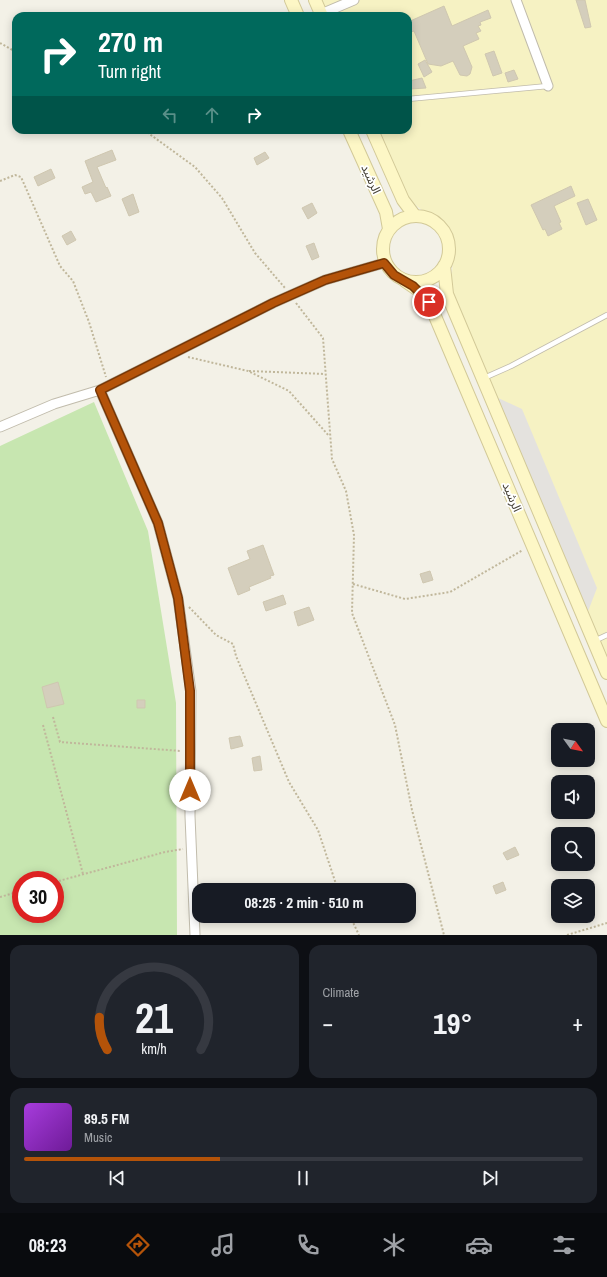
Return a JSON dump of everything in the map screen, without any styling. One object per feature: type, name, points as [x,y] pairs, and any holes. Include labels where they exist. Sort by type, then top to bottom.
[{"type":"street","points":[[291,0],[296,12]]},
{"type":"street","points":[[315,0],[320,12]]},
{"type":"street","points":[[328,12],[354,0]]},
{"type":"street","points":[[516,0],[548,86]]},
{"type":"street","name":"الرشيد","points":[[351,134],[386,212],[389,229]]},
{"type":"street","name":"الرشيد","points":[[374,134],[403,200],[415,216]]},
{"type":"street","points":[[415,216],[424,216],[434,221],[442,229],[448,239],[449,250],[444,266],[434,277],[414,283],[405,281],[394,275],[384,263],[382,246],[385,235],[392,226],[401,219],[415,216]]},
{"type":"street","points":[[0,427],[54,404],[109,386],[291,295],[325,280],[384,263]]},
{"type":"street","name":"الرشيد","points":[[444,266],[447,294],[607,673]]},
{"type":"street","name":"الرشيد","points":[[405,281],[420,292],[429,302],[607,721]]},
{"type":"street","points":[[100,390],[158,523],[178,598],[190,691],[190,816],[195,935]]},
{"type":"lane","points":[[412,99],[548,86]]},
{"type":"lane","points":[[483,379],[511,366],[607,315]]},
{"type":"lane","points":[[594,641],[607,635]]},
{"type":"path","points":[[0,43],[12,50]]},
{"type":"path","points":[[150,134],[195,167],[222,198],[255,253],[291,295],[323,338],[332,459],[346,491],[354,535],[352,613],[395,725],[412,810],[444,935]]},
{"type":"path","points":[[0,181],[15,175],[21,177],[60,266],[73,281],[89,322],[109,386]]},
{"type":"path","points":[[174,354],[248,371],[325,374]]},
{"type":"path","points":[[248,371],[289,391],[330,437]]},
{"type":"path","points":[[353,584],[405,599],[450,592],[532,544]]},
{"type":"path","points":[[178,598],[195,612],[216,635],[233,644],[236,656],[289,782],[318,830],[336,883]]},
{"type":"path","points":[[53,717],[60,742],[190,752]]},
{"type":"path","points":[[43,725],[84,874]]},
{"type":"path","points":[[64,880],[165,852],[192,847]]},
{"type":"path","points":[[0,897],[12,894]]},
{"type":"path","points":[[353,923],[359,935]]},
{"type":"path","points":[[567,935],[607,923]]},
{"type":"green space","points":[[94,402],[148,531],[176,703],[177,935],[0,935],[0,446]]},
{"type":"sand","points":[[320,0],[607,0],[607,666],[451,293],[453,245],[448,230],[442,222],[419,208],[409,199],[379,134],[412,134],[412,12],[324,12]]},
{"type":"shaded area","points":[[496,397],[522,409],[597,588],[587,614]]},
{"type":"building","points":[[576,0],[585,0],[591,27],[585,28]]},
{"type":"building","points":[[444,6],[452,26],[488,10],[491,18],[480,22],[481,25],[478,26],[481,31],[476,33],[479,39],[463,46],[472,67],[470,74],[467,76],[460,75],[453,61],[441,66],[428,64],[414,31],[412,32],[412,20]]},
{"type":"building","points":[[494,51],[502,73],[493,76],[485,54]]},
{"type":"building","points":[[425,60],[432,72],[424,77],[418,64]]},
{"type":"building","points":[[514,70],[518,79],[508,82],[505,73]]},
{"type":"building","points":[[422,78],[426,88],[412,89],[412,80]]},
{"type":"building","points":[[112,150],[116,160],[97,167],[111,196],[96,202],[91,192],[85,194],[82,187],[93,182],[85,161]]},
{"type":"building","points":[[265,152],[269,158],[257,165],[254,158]]},
{"type":"building","points":[[51,169],[55,178],[38,186],[34,177]]},
{"type":"building","points":[[571,186],[575,196],[554,206],[561,222],[559,223],[562,229],[548,236],[545,229],[543,230],[531,205]]},
{"type":"building","points":[[133,194],[139,212],[129,216],[122,199]]},
{"type":"building","points":[[588,199],[597,220],[586,225],[577,203]]},
{"type":"building","points":[[312,203],[317,213],[308,219],[302,208]]},
{"type":"building","points":[[71,231],[76,240],[67,245],[62,236]]},
{"type":"building","points":[[314,243],[319,257],[312,260],[306,246]]},
{"type":"building","points":[[263,545],[274,575],[270,576],[271,578],[249,587],[250,590],[238,595],[228,568],[250,559],[247,551]]},
{"type":"building","points":[[430,571],[433,580],[423,583],[420,574]]},
{"type":"building","points":[[283,595],[286,604],[266,611],[263,602]]},
{"type":"building","points":[[309,607],[314,620],[298,626],[294,612]]},
{"type":"building","points":[[58,682],[64,704],[47,708],[42,687]]},
{"type":"building","points":[[137,700],[145,700],[145,708],[137,708]]},
{"type":"building","points":[[240,736],[243,746],[231,749],[229,738]]},
{"type":"building","points":[[260,756],[262,770],[254,771],[252,758]]},
{"type":"building","points":[[515,847],[519,855],[507,860],[503,853]]},
{"type":"building","points":[[503,882],[506,890],[496,894],[493,886]]},
{"type":"route","points":[[190,790],[190,691],[178,598],[158,523],[100,390],[273,303],[325,280],[384,263],[394,275],[413,286],[429,302]]}]
